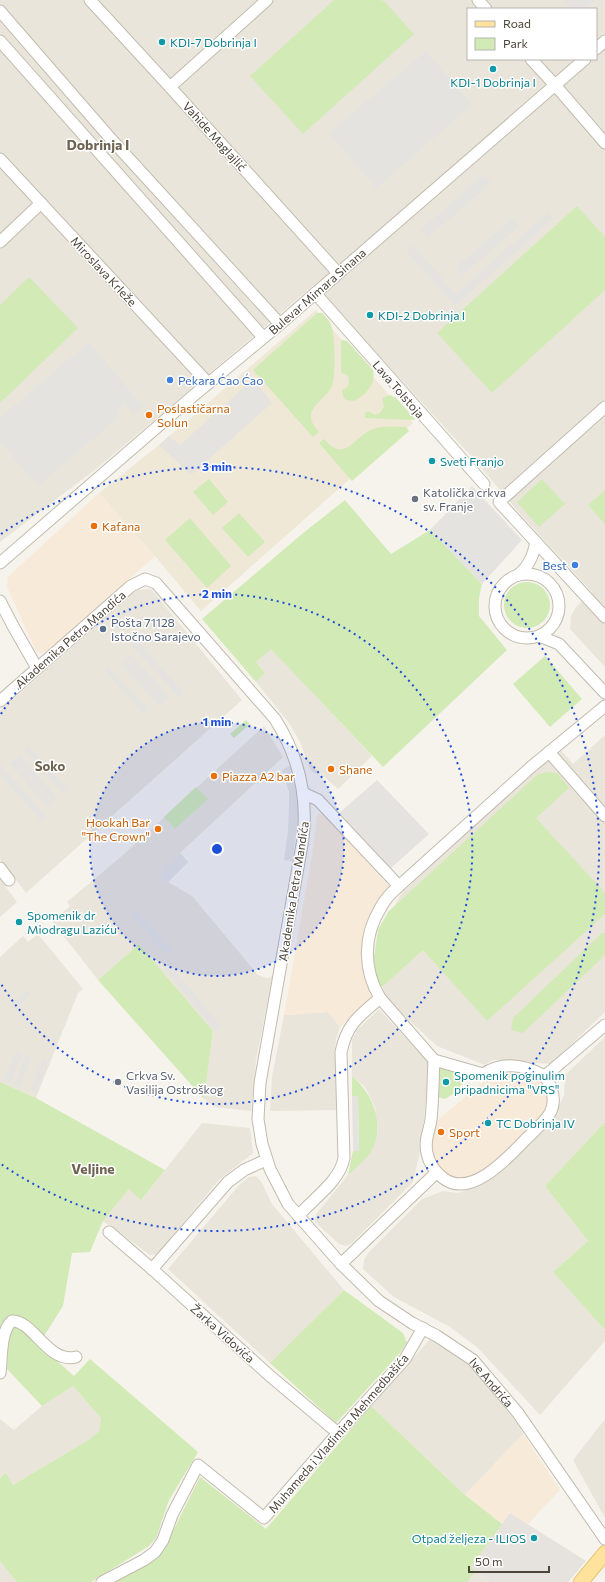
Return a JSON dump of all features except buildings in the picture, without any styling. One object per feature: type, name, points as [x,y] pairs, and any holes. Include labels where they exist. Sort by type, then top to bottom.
[{"type":"main road","points":[[581,1582],[605,1553]]},
{"type":"street","name":"Vahide Maglajlić","points":[[90,0],[338,272]]},
{"type":"street","points":[[170,87],[267,0]]},
{"type":"street","points":[[478,0],[485,8]]},
{"type":"street","points":[[0,11],[111,139],[280,324]]},
{"type":"street","points":[[0,41],[263,337]]},
{"type":"street","points":[[597,48],[605,41]]},
{"type":"street","points":[[532,60],[605,143]]},
{"type":"street","name":"Bulevar Mimara Sinana","points":[[0,563],[208,383],[280,324],[338,272],[584,60]]},
{"type":"street","name":"Miroslava Krleže","points":[[0,159],[208,383]]},
{"type":"street","points":[[0,242],[41,203]]},
{"type":"street","name":"Lava Tolstoja","points":[[315,293],[484,484]]},
{"type":"street","points":[[605,406],[499,502],[535,547],[605,617]]},
{"type":"street","points":[[518,575],[531,574],[543,578],[550,583],[558,598],[558,615],[554,623],[548,631],[539,636],[528,638],[519,637],[511,633],[504,628],[496,613],[496,600],[501,588],[525,569],[530,563],[535,547]]},
{"type":"street","points":[[535,547],[535,562],[543,578]]},
{"type":"street","name":"Akademika Petra Mandića","points":[[0,701],[131,586],[145,579],[153,581],[275,719],[293,754],[298,768],[303,793],[303,839],[260,1084],[257,1106],[258,1126],[266,1160],[285,1197],[298,1216],[341,1264]]},
{"type":"street","points":[[0,601],[37,668]]},
{"type":"street","points":[[554,623],[555,634],[559,644],[605,693]]},
{"type":"street","points":[[539,636],[559,644]]},
{"type":"street","points":[[434,1060],[431,1121],[425,1144],[430,1164],[436,1173],[452,1184],[464,1185],[480,1179],[498,1166],[544,1121],[550,1113],[553,1100],[551,1087],[545,1076],[533,1069],[511,1066],[496,1067],[483,1074],[434,1060],[380,998],[368,969],[368,939],[375,918],[381,907],[399,886],[549,752],[605,706]]},
{"type":"street","points":[[549,752],[605,816]]},
{"type":"street","points":[[303,793],[318,800],[399,886]]},
{"type":"street","points":[[0,868],[9,880]]},
{"type":"street","points":[[298,1216],[341,1170],[344,1158],[341,1052],[343,1042],[348,1028],[360,1015],[380,998]]},
{"type":"street","points":[[545,1076],[605,1025]]},
{"type":"street","points":[[152,1269],[228,1182],[244,1170],[266,1160]]},
{"type":"street","points":[[341,1264],[436,1173]]},
{"type":"street","name":"Žarka Vidovića","points":[[109,1232],[270,1376],[338,1432]]},
{"type":"street","name":"Ive Andrića","points":[[341,1264],[379,1301],[473,1360],[518,1413],[554,1463],[605,1539]]},
{"type":"street","points":[[0,1373],[4,1335],[8,1324],[12,1321],[18,1322],[25,1327],[57,1355],[70,1358],[76,1357]]},
{"type":"street","name":"Muhameda i Vladimira Mehmedbašića","points":[[102,1582],[144,1560],[155,1552],[163,1540],[172,1515],[198,1465],[264,1518],[338,1432],[405,1359],[423,1328]]},
{"type":"shaded area","points":[[0,0],[605,0],[605,667],[570,629],[571,616],[576,607],[592,592],[521,515],[472,457],[314,285],[96,469],[0,542]]},
{"type":"shaded area","points":[[564,0],[596,0],[587,8],[571,8]]},
{"type":"shaded area","points":[[426,51],[472,105],[376,188],[329,133]]},
{"type":"shaded area","points":[[483,175],[491,183],[428,238],[420,230]]},
{"type":"shaded area","points":[[548,212],[554,218],[455,306],[406,251],[413,245],[456,294]]},
{"type":"shaded area","points":[[512,218],[519,226],[463,275],[456,267]]},
{"type":"shaded area","points":[[316,310],[413,423],[201,611],[99,493],[159,445]]},
{"type":"shaded area","points":[[89,342],[143,406],[133,414],[124,404],[116,410],[120,416],[38,486],[0,442],[0,418]]},
{"type":"shaded area","points":[[253,379],[272,403],[191,475],[159,445],[169,436],[180,445]]},
{"type":"shaded area","points":[[472,486],[522,540],[482,584],[430,530]]},
{"type":"shaded area","points":[[99,493],[155,556],[49,651],[41,653],[36,651],[7,587],[8,577]]},
{"type":"shaded area","points":[[138,590],[152,590],[242,700],[26,893],[0,859],[0,711],[133,593]]},
{"type":"shaded area","points":[[136,639],[184,693],[179,698],[131,644]]},
{"type":"shaded area","points":[[271,648],[372,756],[338,789],[322,775],[314,773],[310,769],[300,742],[289,723],[256,682],[265,673],[256,662]]},
{"type":"shaded area","points":[[131,655],[170,697],[165,702],[126,659]]},
{"type":"shaded area","points":[[126,660],[164,702],[160,707],[121,664]]},
{"type":"shaded area","points":[[109,667],[148,709],[143,714],[105,671]]},
{"type":"shaded area","points":[[264,726],[283,757],[180,853],[188,862],[168,882],[192,896],[258,975],[269,978],[273,975],[256,1060],[251,1111],[215,1107],[204,1099],[213,1031],[139,944],[98,980],[52,921],[70,906],[67,902],[123,855]]},
{"type":"shaded area","points":[[605,735],[605,1012],[551,1064],[493,1060],[485,1065],[437,1046],[385,998],[376,955],[385,924],[401,894],[457,840],[559,748],[573,764]]},
{"type":"shaded area","points":[[29,746],[67,789],[62,793],[24,750]]},
{"type":"shaded area","points":[[20,755],[58,798],[53,802],[15,759]]},
{"type":"shaded area","points":[[15,760],[52,803],[47,807],[10,764]]},
{"type":"shaded area","points":[[0,764],[47,817],[42,822],[0,775]]},
{"type":"shaded area","points":[[290,766],[298,800],[299,817],[292,861],[284,860],[288,832],[289,792],[282,770]]},
{"type":"shaded area","points":[[377,780],[429,834],[390,869],[339,813]]},
{"type":"shaded area","points":[[319,813],[323,814],[389,886],[371,917],[375,995],[340,1027],[328,1012],[284,1015],[312,855],[317,816]]},
{"type":"shaded area","points":[[180,853],[188,862],[168,882],[160,880],[163,870]]},
{"type":"shaded area","points":[[0,879],[17,902],[0,917]]},
{"type":"shaded area","points":[[137,910],[172,950],[166,955],[132,915]]},
{"type":"shaded area","points":[[38,934],[83,989],[78,993],[36,1098],[0,1082],[0,957],[23,936],[28,942]]},
{"type":"shaded area","points":[[170,964],[222,1027],[216,1032],[164,969]]},
{"type":"shaded area","points":[[28,990],[31,994],[15,1009],[11,1004]]},
{"type":"shaded area","points":[[379,1009],[428,1062],[429,1069],[421,1148],[413,1182],[352,1243],[346,1246],[339,1244],[315,1222],[315,1218],[317,1213],[348,1175],[361,1163],[377,1136],[378,1127],[375,1107],[365,1087],[352,1076],[352,1040],[358,1029]]},
{"type":"shaded area","points":[[328,1012],[340,1027],[336,1039],[335,1055],[337,1110],[270,1111],[272,1077],[284,1015]]},
{"type":"shaded area","points":[[605,1037],[605,1122],[545,1186],[588,1241],[553,1272],[605,1330],[605,1341],[540,1415],[477,1347],[450,1327],[394,1297],[363,1269],[364,1260],[368,1253],[422,1199],[443,1191],[458,1193],[479,1186],[502,1168],[549,1123],[564,1096],[565,1075]]},
{"type":"shaded area","points":[[16,1051],[23,1054],[11,1083],[4,1080]]},
{"type":"shaded area","points":[[25,1055],[32,1057],[20,1087],[14,1084]]},
{"type":"shaded area","points":[[43,1059],[49,1061],[36,1093],[30,1090]]},
{"type":"shaded area","name":"TC Dobrinja IV","points":[[504,1068],[536,1073],[548,1089],[548,1111],[488,1170],[461,1181],[445,1174],[436,1164],[429,1144],[433,1124],[497,1070]]},
{"type":"shaded area","points":[[352,1096],[358,1096],[359,1151],[353,1151]]},
{"type":"shaded area","points":[[202,1123],[250,1128],[253,1153],[219,1180],[157,1254],[150,1255],[103,1221],[129,1189],[142,1199]]},
{"type":"shaded area","points":[[256,1176],[262,1183],[272,1204],[344,1290],[270,1363],[168,1269],[240,1184],[249,1177]]},
{"type":"shaded area","points":[[431,1338],[462,1358],[476,1372],[516,1419],[523,1434],[465,1495],[371,1406]]},
{"type":"shaded area","points":[[73,1386],[101,1418],[99,1431],[90,1439],[13,1485],[6,1474],[0,1478],[0,1419],[14,1430],[42,1406]]},
{"type":"shaded area","points":[[605,1419],[605,1518],[573,1460]]},
{"type":"shaded area","points":[[523,1434],[560,1490],[528,1524],[510,1513],[502,1524],[465,1495]]},
{"type":"shaded area","points":[[510,1513],[586,1561],[568,1582],[490,1582],[471,1567]]},
{"type":"shaded area","points":[[0,1561],[17,1582],[0,1582]]},
{"type":"shaded area","points":[[476,1571],[490,1582],[467,1582]]},
{"type":"green space","points":[[334,0],[384,1],[414,34],[303,134],[250,76]]},
{"type":"green space","points":[[577,206],[605,237],[605,290],[492,393],[437,333]]},
{"type":"green space","points":[[29,277],[78,328],[0,403],[0,305]]},
{"type":"green space","points":[[317,313],[322,313],[331,325],[334,346],[334,365],[332,386],[314,407],[312,412],[311,418],[313,424],[319,432],[313,437],[253,370]]},
{"type":"green space","points":[[341,341],[347,341],[373,370],[374,375],[372,384],[367,392],[354,401],[346,400],[343,397],[342,390],[348,387],[349,381],[348,376],[341,372]]},
{"type":"green space","points":[[390,395],[396,398],[415,419],[414,420],[365,418],[365,413],[368,411],[375,415],[380,413],[384,407],[382,398]]},
{"type":"green space","points":[[406,427],[409,431],[352,481],[319,443],[324,439],[331,446],[338,449],[343,449],[375,428]]},
{"type":"green space","points":[[209,479],[228,502],[213,515],[193,492]]},
{"type":"green space","points":[[542,479],[565,504],[539,527],[517,502]]},
{"type":"green space","points":[[605,490],[605,524],[588,505]]},
{"type":"green space","points":[[345,500],[391,554],[430,530],[482,584],[479,598],[479,616],[507,650],[383,767],[271,649],[256,662],[265,673],[256,682],[202,619],[302,534]]},
{"type":"green space","points":[[239,513],[265,542],[248,557],[222,528]]},
{"type":"green space","points":[[190,518],[231,566],[207,588],[165,540]]},
{"type":"green space","points":[[527,582],[540,586],[546,592],[550,605],[546,618],[540,624],[527,628],[514,624],[508,618],[504,605],[508,592],[514,586]]},
{"type":"green space","points":[[545,656],[582,699],[550,727],[513,684]]},
{"type":"green space","points":[[246,720],[250,724],[234,738],[230,734]]},
{"type":"green space","points":[[547,772],[557,773],[569,788],[536,818],[605,893],[605,914],[487,1021],[423,950],[382,987],[375,979],[374,957],[378,930],[388,912],[537,775]]},
{"type":"green space","points":[[196,787],[208,799],[175,829],[164,817]]},
{"type":"green space","points":[[602,933],[605,933],[605,955],[523,1033],[511,1030],[513,1018]]},
{"type":"green space","points":[[139,944],[213,1031],[204,1099],[98,980]]},
{"type":"green space","points":[[440,1067],[464,1073],[465,1075],[463,1082],[458,1089],[445,1099],[438,1097],[437,1092],[438,1068]]},
{"type":"green space","points":[[352,1076],[371,1099],[377,1118],[378,1128],[371,1152],[348,1175],[353,1151],[359,1151],[358,1096],[352,1096]]},
{"type":"green space","points":[[0,1082],[36,1098],[165,1170],[141,1200],[129,1189],[103,1221],[90,1252],[72,1253],[63,1306],[44,1336],[18,1316],[6,1319],[0,1329]]},
{"type":"green space","points":[[605,1122],[605,1330],[553,1272],[588,1241],[545,1186]]},
{"type":"green space","points":[[344,1290],[403,1333],[407,1343],[400,1353],[336,1423],[270,1363]]},
{"type":"green space","points":[[14,1326],[18,1326],[74,1376],[90,1359],[198,1452],[169,1500],[156,1538],[149,1546],[91,1582],[17,1582],[0,1561],[0,1478],[6,1473],[13,1485],[90,1439],[99,1431],[101,1418],[73,1386],[42,1406],[7,1369],[9,1335]]},
{"type":"green space","points":[[371,1406],[465,1495],[502,1524],[471,1567],[476,1571],[467,1582],[110,1582],[154,1560],[169,1539],[200,1477],[266,1529]]},
{"type":"place","name":"KDI-7 Dobrinja I","points":[[162,42]]},
{"type":"place","name":"KDI-1 Dobrinja I","points":[[493,69]]},
{"type":"place","name":"KDI-2 Dobrinja I","points":[[370,315]]},
{"type":"place","name":"Pekara Ćao Ćao","points":[[170,380]]},
{"type":"place","name":"Poslastičarna Solun","points":[[149,415]]},
{"type":"place","name":"Sveti Franjo","points":[[432,461]]},
{"type":"place","name":"Katolička crkva sv. Franje","points":[[415,499]]},
{"type":"place","name":"Kafana","points":[[94,526]]},
{"type":"place","name":"Best","points":[[575,565]]},
{"type":"place","name":"Pošta 71128 Istočno Sarajevo","points":[[103,629]]},
{"type":"place","name":"Shane","points":[[331,769]]},
{"type":"place","name":"Piazza A2 bar","points":[[214,776]]},
{"type":"place","name":"Hookah Bar \"The Crown\"","points":[[158,829]]},
{"type":"place","name":"Spomenik dr Miodragu Laziću","points":[[19,922]]},
{"type":"place","name":"Crkva Sv. Vasilija Ostroškog","points":[[118,1082]]},
{"type":"place","name":"Spomenik poginulim pripadnicima \"VRS\"","points":[[446,1082]]},
{"type":"place","name":"TC Dobrinja IV","points":[[488,1123]]},
{"type":"place","name":"Sport","points":[[441,1132]]},
{"type":"place","name":"Otpad željeza - ILIOS","points":[[534,1538]]},
{"type":"district","name":"Dobrinja I","points":[[98,144]]},
{"type":"district","name":"Soko","points":[[50,766]]},
{"type":"district","name":"Veljine","points":[[93,1168]]}]
